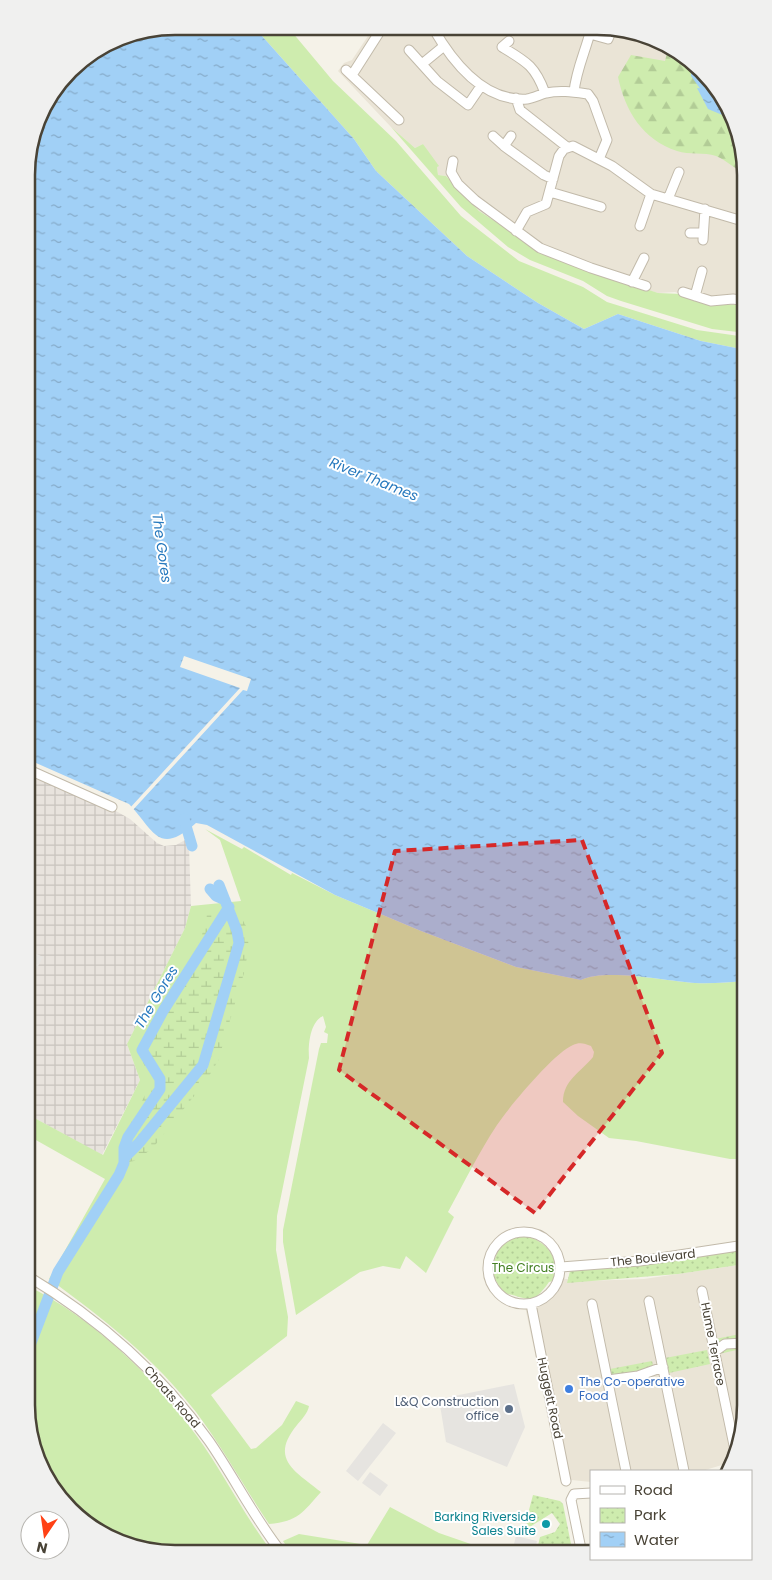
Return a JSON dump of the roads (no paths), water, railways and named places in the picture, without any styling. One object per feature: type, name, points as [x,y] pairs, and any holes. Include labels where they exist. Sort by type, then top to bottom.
[{"type":"street","points":[[377,35],[349,73],[399,120]]},
{"type":"street","points":[[437,35],[455,63],[482,86],[494,92],[528,99],[558,91],[588,94],[593,101],[607,140],[599,159]]},
{"type":"street","points":[[574,92],[576,74],[584,58],[590,35]]},
{"type":"street","points":[[598,35],[608,39],[609,36]]},
{"type":"street","points":[[509,41],[502,47],[529,63],[538,74],[546,93]]},
{"type":"street","points":[[425,67],[444,46]]},
{"type":"street","points":[[409,50],[437,81],[468,105],[482,86]]},
{"type":"street","points":[[516,98],[520,110],[567,147],[577,147],[599,159],[651,194],[737,219]]},
{"type":"street","points":[[493,136],[544,175],[553,179]]},
{"type":"street","points":[[504,146],[511,136]]},
{"type":"street","points":[[516,231],[527,212],[546,204],[559,156],[567,147]]},
{"type":"street","points":[[453,161],[451,172],[458,184],[475,200],[516,231],[548,252],[646,286]]},
{"type":"street","points":[[668,199],[679,172]]},
{"type":"street","points":[[550,192],[601,207]]},
{"type":"street","points":[[640,226],[651,194]]},
{"type":"street","points":[[690,233],[703,236],[705,209]]},
{"type":"street","points":[[632,282],[644,258]]},
{"type":"street","points":[[695,296],[702,271]]},
{"type":"street","points":[[684,292],[713,301],[737,300]]},
{"type":"street","points":[[35,773],[112,808]]},
{"type":"street","points":[[515,1232],[536,1234],[554,1247],[560,1267],[556,1287],[540,1301],[531,1304],[510,1302],[493,1288],[487,1268],[489,1256],[496,1245],[504,1237],[515,1232]]},
{"type":"street","name":"The Boulevard","points":[[560,1267],[640,1261],[737,1246]]},
{"type":"street","name":"Choats Road","points":[[35,1281],[58,1294],[132,1352],[174,1396],[209,1441],[258,1520],[276,1545]]},
{"type":"street","name":"Hume Terrace","points":[[702,1291],[733,1439]]},
{"type":"street","points":[[649,1301],[684,1470]]},
{"type":"street","name":"Huggett Road","points":[[531,1304],[566,1481]]},
{"type":"street","points":[[592,1304],[626,1470]]},
{"type":"street","points":[[714,1352],[725,1344],[737,1343]]},
{"type":"street","points":[[608,1380],[638,1376],[663,1367]]},
{"type":"street","points":[[580,1545],[571,1502],[574,1494],[590,1493]]},
{"type":"water","name":"River Thames","points":[[261,35],[354,139],[376,171],[467,256],[538,303],[584,329],[618,314],[701,341],[737,348],[737,982],[695,983],[620,975],[605,975],[581,980],[516,967],[421,931],[335,895],[207,825],[196,823],[183,833],[173,838],[165,839],[151,830],[129,804],[35,763],[35,166],[38,148],[49,113],[64,90],[83,70],[113,49],[130,42],[157,36]]},
{"type":"water","points":[[697,88],[707,89],[724,116],[708,109]]},
{"type":"waterway","points":[[694,75],[707,93]]},
{"type":"waterway","name":"The Gores","points":[[184,819],[192,846]]},
{"type":"waterway","name":"The Gores","points":[[124,1158],[139,1143],[203,1065],[239,943],[237,931],[219,885]]},
{"type":"waterway","name":"The Gores","points":[[210,889],[216,896],[225,900]]},
{"type":"waterway","name":"The Gores","points":[[35,1332],[58,1272],[119,1175],[124,1163],[124,1148],[128,1137],[160,1089],[160,1079],[142,1050],[163,1011],[229,907]]},
{"type":"place","name":"The Co-operative Food","points":[[569,1389]]},
{"type":"place","name":"L&Q Construction office","points":[[509,1409]]},
{"type":"place","name":"Barking Riverside Sales Suite","points":[[546,1524]]},
{"type":"park label","name":"The Circus","points":[[523,1268]]}]
